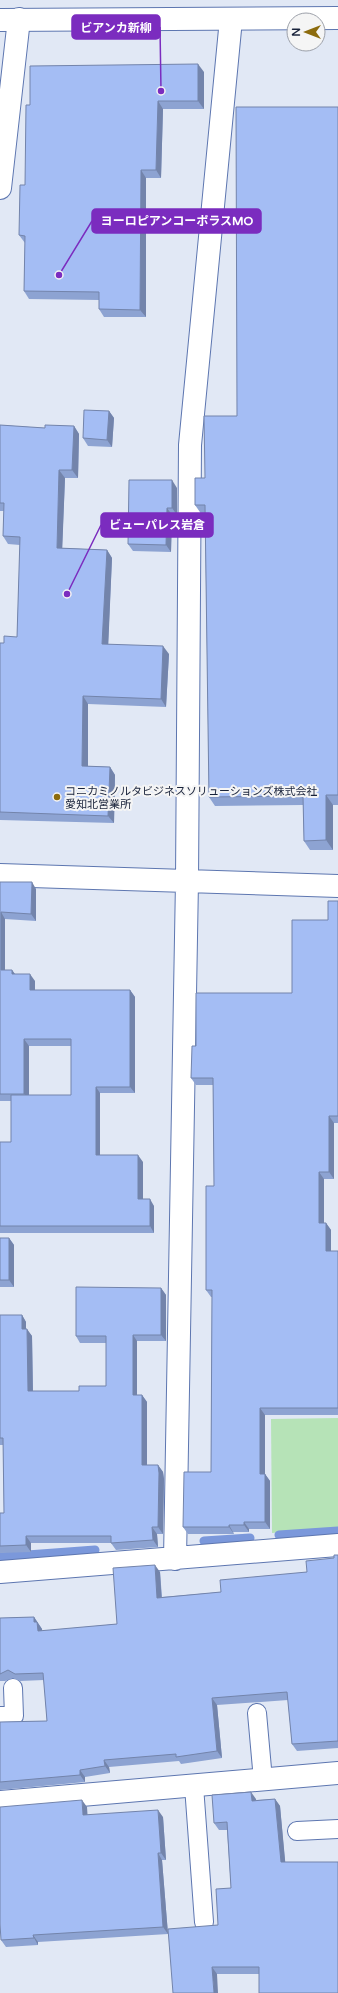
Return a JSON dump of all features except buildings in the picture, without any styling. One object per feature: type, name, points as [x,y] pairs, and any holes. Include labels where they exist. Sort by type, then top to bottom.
[{"type":"street","points":[[0,188],[9,19],[231,20],[338,18]]},
{"type":"street","points":[[175,1559],[187,881],[190,445],[231,20]]},
{"type":"street","points":[[0,875],[338,886]]},
{"type":"street","points":[[0,1572],[338,1545]]},
{"type":"street","points":[[0,1802],[338,1773]]},
{"type":"lane","points":[[0,1716],[14,1716],[13,1688]]},
{"type":"lane","points":[[257,1713],[263,1780]]},
{"type":"lane","points":[[194,1786],[204,1922]]},
{"type":"lane","points":[[297,1831],[338,1828]]},
{"type":"green space","points":[[338,1418],[338,1527],[272,1533],[271,1419]]},
{"type":"waterway","points":[[279,1535],[338,1531]]},
{"type":"waterway","points":[[204,1541],[250,1538]]},
{"type":"waterway","points":[[0,1557],[95,1550]]},
{"type":"place","name":"ビアンカ新柳","points":[[161,91]]},
{"type":"place","name":"ヨーロピアンコーポラスMO","points":[[59,275]]},
{"type":"place","name":"ビューパレス岩倉","points":[[67,594]]},
{"type":"place","name":"コニカミノルタビジネスソリューションズ株式会社 愛知北営業所","points":[[57,797]]}]
